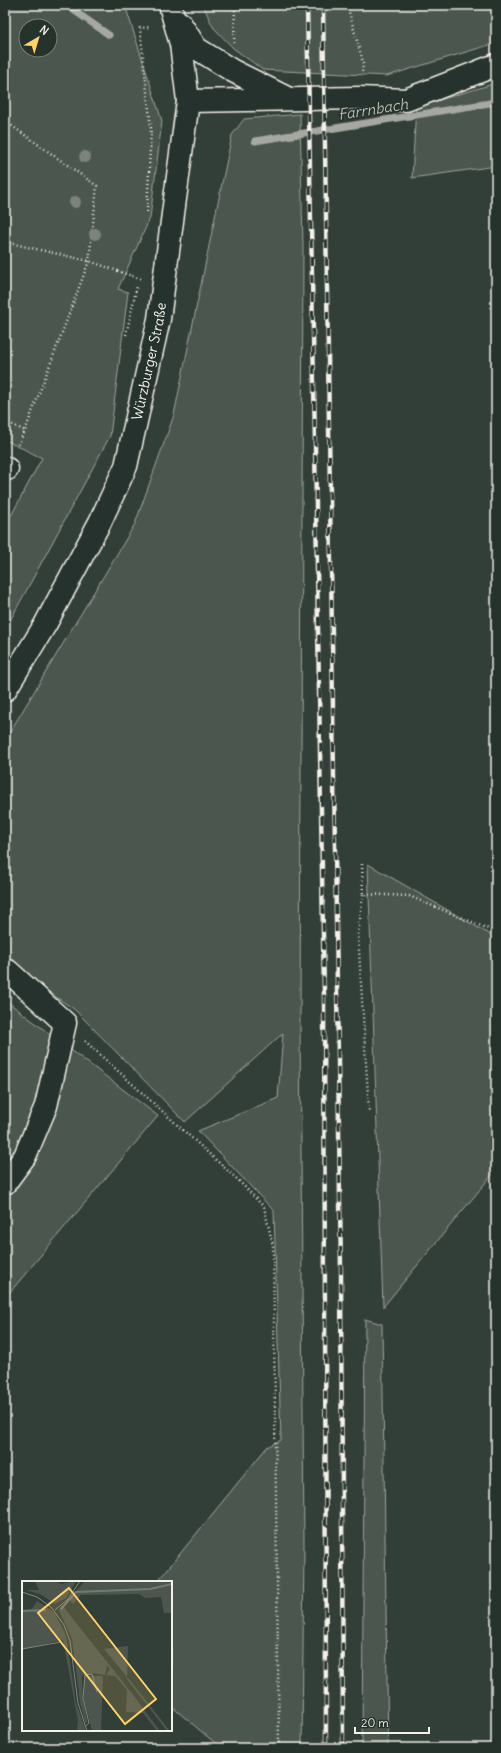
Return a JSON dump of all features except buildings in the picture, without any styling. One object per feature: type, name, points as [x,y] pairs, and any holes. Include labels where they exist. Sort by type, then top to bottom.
[{"type":"street","points":[[172,13],[196,48],[233,71],[292,100]]},
{"type":"street","name":"Würzburger Straße","points":[[5,690],[45,625],[100,522],[126,466],[159,319],[188,101],[181,44],[172,13]]},
{"type":"street","points":[[188,101],[359,98],[406,100],[496,65]]},
{"type":"street","points":[[5,970],[8,971],[65,1023],[46,1106],[25,1156],[5,1183]]},
{"type":"path","points":[[233,71],[235,5]]},
{"type":"path","points":[[347,5],[363,62],[359,98]]},
{"type":"path","points":[[147,219],[151,128],[140,28],[172,13]]},
{"type":"path","points":[[5,121],[97,186],[88,261],[25,431],[5,421]]},
{"type":"path","points":[[5,242],[88,261],[163,287]]},
{"type":"path","points":[[126,335],[140,271]]},
{"type":"path","points":[[362,864],[364,894],[358,935],[369,1111]]},
{"type":"path","points":[[364,894],[409,896],[496,932]]},
{"type":"path","points":[[65,1023],[238,1180],[264,1207],[273,1246],[279,1748]]},
{"type":"shaded area","points":[[5,5],[125,5],[162,121],[150,218],[118,289],[128,292],[110,436],[5,630],[5,527],[42,458],[5,440]]},
{"type":"shaded area","points":[[203,5],[496,5],[496,43],[387,76],[263,70],[233,48],[213,27]]},
{"type":"shaded area","points":[[496,83],[496,166],[412,178],[416,107]]},
{"type":"shaded area","points":[[300,114],[303,247],[300,1019],[304,1546],[302,1748],[221,1748],[172,1707],[172,1581],[158,1581],[267,1447],[281,1440],[274,1211],[198,1131],[278,1098],[283,1033],[185,1122],[75,1010],[9,964],[5,964],[5,740],[135,524],[174,415],[232,135],[244,119]]},
{"type":"shaded area","points":[[368,864],[496,938],[496,1170],[383,1307]]},
{"type":"shaded area","points":[[5,1000],[158,1116],[5,1298]]},
{"type":"shaded area","points":[[365,1319],[382,1324],[388,1748],[362,1748]]},
{"type":"waterway","name":"Farrnbach","points":[[66,5],[109,35]]},
{"type":"waterway","name":"Farrnbach","points":[[255,141],[496,102]]},
{"type":"railway","points":[[307,5],[321,748],[324,995],[326,1748]]},
{"type":"railway","points":[[323,5],[341,1269],[343,1748]]}]
